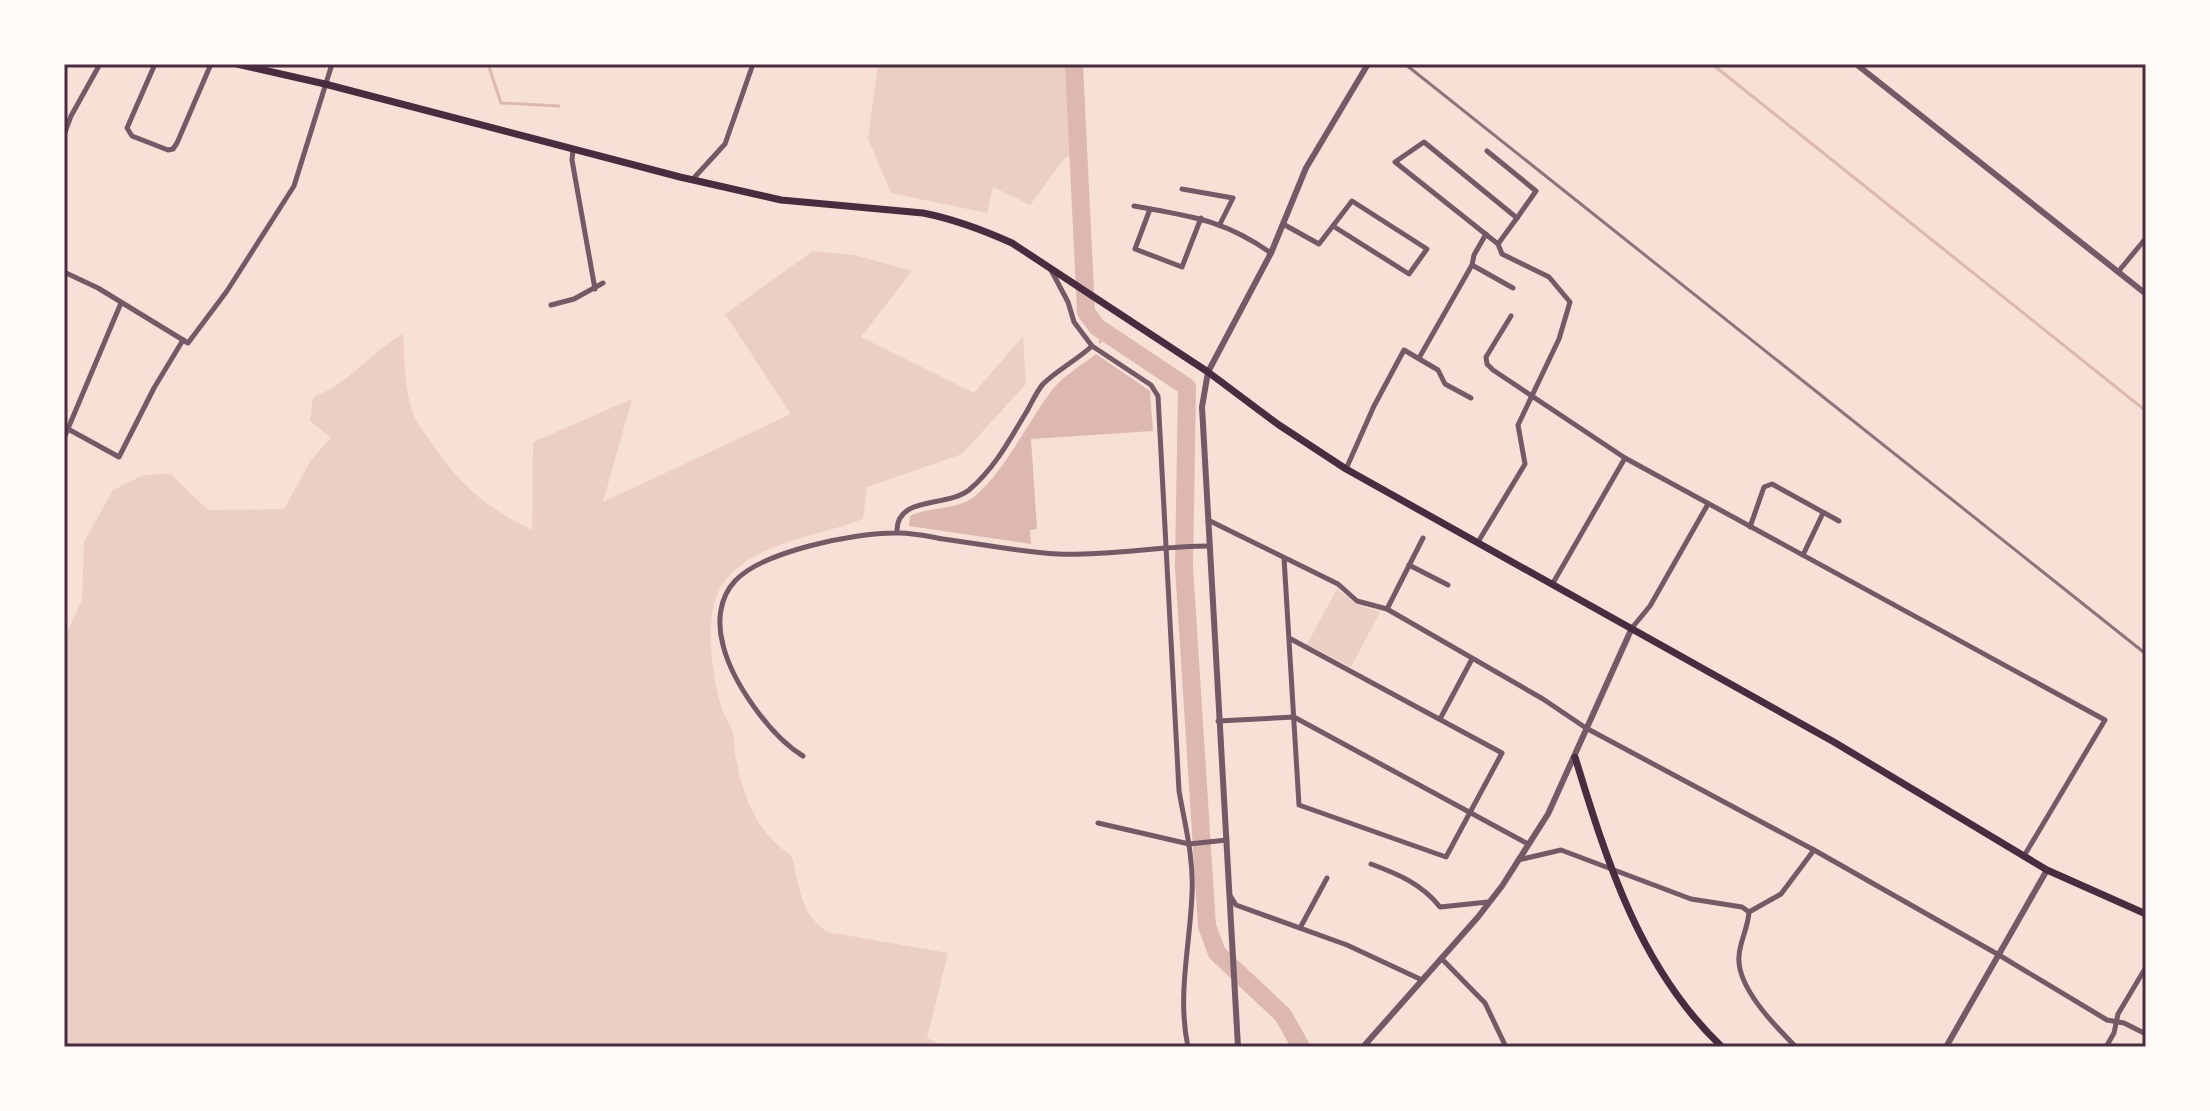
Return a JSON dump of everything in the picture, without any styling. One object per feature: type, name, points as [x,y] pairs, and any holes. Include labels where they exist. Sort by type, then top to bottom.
[{"type":"main road","points":[[237,64],[692,180],[781,200],[944,217],[1012,243],[1208,372],[1279,425],[1346,469],[1834,742],[2047,870],[2146,914]]},
{"type":"main road","points":[[1575,757],[1611,869],[1634,925],[1668,983],[1693,1017],[1722,1047]]},
{"type":"street","points":[[64,135],[100,64]]},
{"type":"street","points":[[155,64],[127,128],[132,136],[168,150],[177,143],[211,64]]},
{"type":"street","points":[[64,272],[98,288],[188,343],[227,291],[294,186],[332,64]]},
{"type":"street","points":[[692,180],[725,144],[751,64]]},
{"type":"street","points":[[1238,1047],[1202,407],[1208,372],[1271,253],[1319,144],[1368,64]]},
{"type":"street","points":[[1856,64],[2146,294]]},
{"type":"street","points":[[1478,542],[1525,464],[1518,425],[1559,339],[1570,302],[1549,277],[1502,254],[1498,244],[1395,162],[1424,142],[1517,218]]},
{"type":"street","points":[[573,149],[572,160],[595,289]]},
{"type":"street","points":[[1487,151],[1536,191],[1498,244]]},
{"type":"street","points":[[1182,189],[1233,198],[1220,224]]},
{"type":"street","points":[[1282,223],[1319,244],[1352,201],[1427,249],[1409,274],[1333,226]]},
{"type":"street","points":[[1134,206],[1220,224],[1271,253]]},
{"type":"street","points":[[1150,209],[1135,249],[1182,267],[1201,218]]},
{"type":"street","points":[[1419,358],[1472,265],[1486,234]]},
{"type":"street","points":[[2118,272],[2146,238]]},
{"type":"street","points":[[1472,265],[1513,288]]},
{"type":"street","points":[[1050,270],[1064,293],[1074,322],[1092,346],[1156,389],[1179,791],[1192,843],[1193,890],[1183,983],[1184,1029],[1188,1047]]},
{"type":"street","points":[[551,305],[574,299],[603,283]]},
{"type":"street","points":[[64,438],[121,302]]},
{"type":"street","points":[[1511,316],[1486,357],[1487,364],[1532,395],[1625,458],[2105,720],[2024,857]]},
{"type":"street","points":[[68,429],[119,457],[154,388],[183,340]]},
{"type":"street","points":[[897,532],[901,513],[912,507],[951,500],[967,491],[996,462],[1042,385],[1092,346]]},
{"type":"street","points":[[1346,469],[1404,350],[1438,370],[1445,384],[1471,398]]},
{"type":"street","points":[[1553,583],[1625,458]]},
{"type":"street","points":[[1750,527],[1764,487],[1772,484],[1839,521]]},
{"type":"street","points":[[1363,1047],[1489,902],[1548,814],[1631,630],[1650,606],[1708,504]]},
{"type":"street","points":[[1803,555],[1823,513]]},
{"type":"street","points":[[1208,520],[1338,584],[1357,601],[1387,609],[1543,699],[1586,728],[1814,850],[2107,1020],[2146,1034]]},
{"type":"street","points":[[803,756],[781,741],[733,671],[723,645],[721,608],[727,593],[744,573],[783,554],[863,535],[897,532],[1044,553],[1210,546]]},
{"type":"street","points":[[1387,609],[1423,538]]},
{"type":"street","points":[[1284,557],[1299,805],[1446,857],[1502,753],[1289,638]]},
{"type":"street","points":[[1409,565],[1448,585]]},
{"type":"street","points":[[1440,719],[1472,659]]},
{"type":"street","points":[[1218,721],[1294,717],[1528,844]]},
{"type":"street","points":[[1098,823],[1192,843],[1227,840]]},
{"type":"street","points":[[1518,860],[1561,850],[1691,899],[1742,907],[1749,912]]},
{"type":"street","points":[[1796,1047],[1758,1004],[1741,972],[1739,957],[1749,912],[1781,894],[1814,850]]},
{"type":"street","points":[[1371,864],[1404,877],[1431,894],[1440,907],[1489,902]]},
{"type":"street","points":[[1946,1047],[2047,870]]},
{"type":"street","points":[[1300,928],[1327,878]]},
{"type":"street","points":[[1231,897],[1236,905],[1347,945],[1422,980]]},
{"type":"street","points":[[1441,958],[1485,1003],[1506,1047]]},
{"type":"street","points":[[2106,1047],[2118,1014],[2146,967]]},
{"type":"shaded area","points":[[878,64],[1070,64],[1072,154],[1064,159],[1030,205],[993,187],[987,213],[891,193],[868,139]]},
{"type":"shaded area","points":[[813,251],[855,255],[912,271],[861,337],[974,393],[1023,336],[1026,384],[962,454],[867,487],[863,519],[774,547],[742,564],[720,588],[712,620],[712,657],[717,692],[732,730],[739,773],[754,814],[770,837],[792,856],[807,909],[828,932],[948,953],[927,1038],[946,1047],[64,1047],[64,639],[82,600],[84,542],[113,490],[143,475],[171,474],[208,510],[284,509],[311,460],[331,438],[310,421],[313,397],[338,384],[403,334],[407,388],[420,427],[465,485],[489,505],[532,530],[533,442],[632,399],[603,502],[791,414],[725,314]]},
{"type":"shaded area","points":[[1096,354],[1150,391],[1153,431],[1031,439],[1037,529],[1030,530],[1031,544],[909,526],[910,516],[968,501],[987,485],[1052,390]]},
{"type":"shaded area","points":[[1337,589],[1356,604],[1380,612],[1351,667],[1307,644]]},
{"type":"waterway","points":[[488,64],[501,103],[559,106]]},
{"type":"waterway","points":[[1074,64],[1086,312],[1097,327],[1187,387],[1184,567],[1207,926],[1217,953],[1283,1015],[1301,1047]]},
{"type":"waterway","points":[[1712,64],[2146,411]]},
{"type":"waterway","points":[[1100,342],[1105,333]]},
{"type":"railway","points":[[1405,64],[2146,654]]}]
